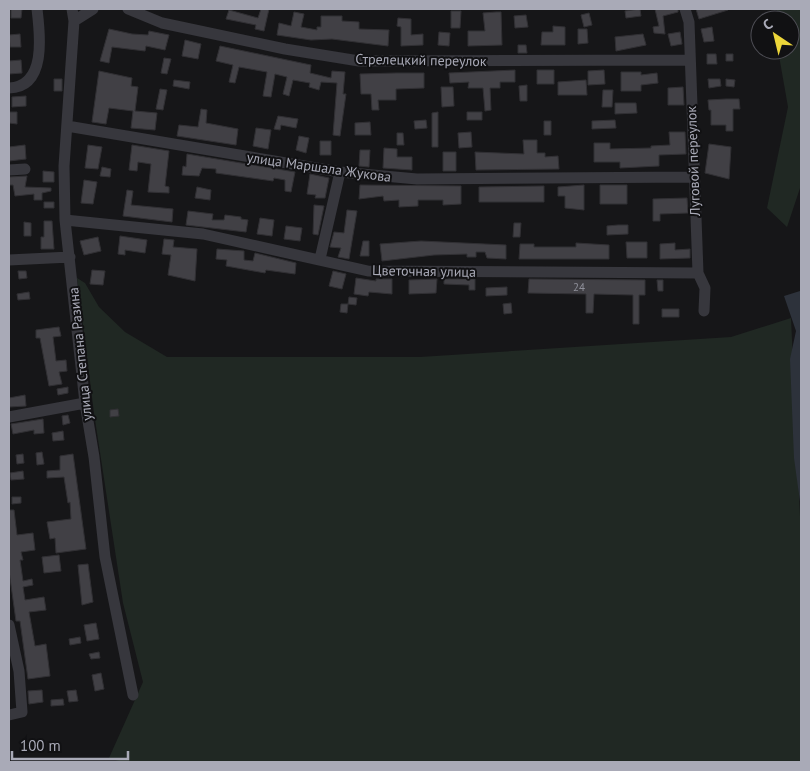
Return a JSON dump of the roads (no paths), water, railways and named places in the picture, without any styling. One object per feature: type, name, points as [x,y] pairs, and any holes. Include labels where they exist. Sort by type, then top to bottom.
[{"type":"street","points":[[9,88],[24,84],[32,77],[36,69],[40,34],[37,9]]},
{"type":"street","name":"улица Степана Разина","points":[[72,9],[74,21],[64,166],[65,220],[85,404],[94,457],[105,557],[133,695]]},
{"type":"street","points":[[74,21],[93,9]]},
{"type":"street","name":"Стрелецкий переулок","points":[[128,9],[162,23],[285,49],[359,61],[690,60]]},
{"type":"street","name":"Луговой переулок","points":[[685,9],[689,22],[693,177],[698,273],[705,288],[704,311]]},
{"type":"street","name":"улица Маршала Жукова","points":[[67,126],[340,172],[417,180],[693,177]]},
{"type":"street","points":[[9,170],[25,169]]},
{"type":"street","points":[[320,259],[340,172]]},
{"type":"street","name":"Цветочная улица","points":[[65,220],[203,234],[368,271],[698,273]]},
{"type":"street","points":[[9,260],[70,257]]},
{"type":"street","points":[[9,417],[85,404]]},
{"type":"street","points":[[9,625],[19,671],[22,712],[9,715]]}]
